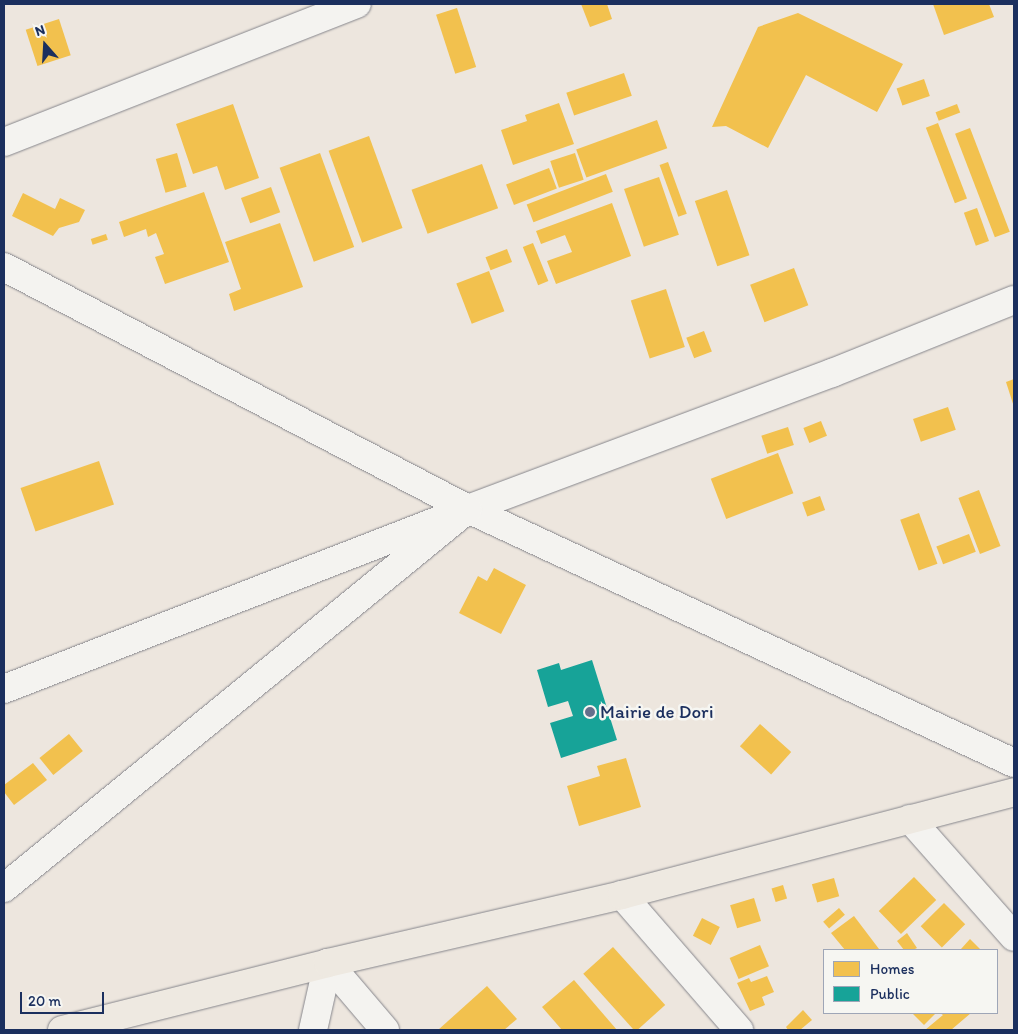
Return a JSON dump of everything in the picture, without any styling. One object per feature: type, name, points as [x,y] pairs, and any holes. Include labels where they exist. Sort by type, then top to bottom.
[{"type":"main road","points":[[62,1030],[328,963],[622,895],[1014,792]]},
{"type":"street","points":[[4,142],[357,4]]},
{"type":"street","points":[[4,267],[468,509],[1014,763]]},
{"type":"street","points":[[4,689],[468,509],[832,373],[1014,300]]},
{"type":"street","points":[[4,888],[468,509]]},
{"type":"street","points":[[910,819],[1014,938]]},
{"type":"street","points":[[622,895],[739,1030]]},
{"type":"street","points":[[313,1030],[328,963]]},
{"type":"street","points":[[328,963],[385,1030]]},
{"type":"building: Homes","points":[[581,4],[607,4],[612,19],[590,27]]},
{"type":"building: Homes","points":[[933,4],[989,4],[994,17],[944,35]]},
{"type":"building: Homes","points":[[457,8],[476,67],[455,74],[436,15]]},
{"type":"building: Homes","points":[[798,13],[903,64],[877,112],[806,75],[768,148],[726,126],[712,127],[758,27]]},
{"type":"building: Homes","points":[[59,19],[71,55],[37,66],[26,30]]},
{"type":"building: Homes","points":[[624,73],[632,96],[574,116],[566,93]]},
{"type":"building: Homes","points":[[924,79],[930,96],[902,105],[897,88]]},
{"type":"building: Homes","points":[[559,103],[574,144],[513,165],[501,130],[527,121],[525,115]]},
{"type":"building: Homes","points":[[233,104],[259,178],[225,190],[217,166],[193,174],[176,124]]},
{"type":"building: Homes","points":[[957,104],[960,112],[939,121],[936,112]]},
{"type":"building: Homes","points":[[657,120],[667,148],[586,178],[576,149]]},
{"type":"building: Homes","points":[[938,123],[967,199],[955,203],[926,128]]},
{"type":"building: Homes","points":[[970,128],[1010,232],[995,237],[955,134]]},
{"type":"building: Homes","points":[[369,136],[403,228],[362,243],[329,151]]},
{"type":"building: Homes","points":[[177,153],[187,187],[165,193],[156,159]]},
{"type":"building: Homes","points":[[320,153],[354,247],[314,262],[280,168]]},
{"type":"building: Homes","points":[[575,153],[584,180],[559,188],[550,161]]},
{"type":"building: Homes","points":[[668,162],[687,214],[678,217],[660,165]]},
{"type":"building: Homes","points":[[482,164],[498,208],[428,234],[412,190]]},
{"type":"building: Homes","points":[[549,168],[557,189],[514,205],[506,184]]},
{"type":"building: Homes","points":[[606,174],[613,192],[533,222],[527,204]]},
{"type":"building: Homes","points":[[659,177],[679,235],[644,247],[624,189]]},
{"type":"building: Homes","points":[[271,187],[280,212],[250,223],[241,198]]},
{"type":"building: Homes","points":[[727,190],[749,255],[717,266],[695,201]]},
{"type":"building: Homes","points":[[204,192],[229,262],[165,284],[155,257],[164,254],[156,233],[148,237],[146,229],[124,237],[119,222]]},
{"type":"building: Homes","points":[[23,193],[55,209],[60,198],[85,210],[79,222],[59,228],[53,236],[12,216]]},
{"type":"building: Homes","points":[[612,203],[631,256],[556,284],[547,261],[572,252],[565,235],[541,244],[536,231]]},
{"type":"building: Homes","points":[[977,208],[989,241],[976,246],[964,213]]},
{"type":"building: Homes","points":[[280,223],[303,287],[234,311],[229,294],[241,289],[225,242]]},
{"type":"building: Homes","points":[[106,234],[108,240],[93,245],[91,239]]},
{"type":"building: Homes","points":[[533,243],[548,281],[538,285],[523,247]]},
{"type":"building: Homes","points":[[507,249],[512,262],[491,270],[486,257]]},
{"type":"building: Homes","points":[[794,268],[808,305],[764,322],[750,285]]},
{"type":"building: Homes","points":[[489,271],[504,311],[472,324],[456,284]]},
{"type":"building: Homes","points":[[666,289],[685,347],[650,358],[631,300]]},
{"type":"building: Homes","points":[[704,331],[712,352],[694,358],[686,338]]},
{"type":"building: Homes","points":[[1014,379],[1014,407],[1006,382]]},
{"type":"building: Homes","points":[[948,407],[956,430],[921,442],[913,419]]},
{"type":"building: Homes","points":[[821,421],[827,436],[809,443],[803,428]]},
{"type":"building: Homes","points":[[788,427],[794,445],[767,454],[761,436]]},
{"type":"building: Homes","points":[[778,453],[793,493],[726,519],[711,479]]},
{"type":"building: Homes","points":[[99,461],[114,504],[35,532],[21,488]]},
{"type":"building: Homes","points":[[979,490],[1001,546],[980,554],[958,498]]},
{"type":"building: Homes","points":[[820,496],[825,510],[807,517],[802,502]]},
{"type":"building: Homes","points":[[919,513],[937,564],[919,571],[900,520]]},
{"type":"building: Homes","points":[[969,534],[976,552],[943,564],[936,547]]},
{"type":"building: Homes","points":[[494,568],[526,585],[501,634],[459,613],[478,576],[487,581]]},
{"type":"building: Homes","points":[[760,724],[791,752],[771,774],[740,746]]},
{"type":"building: Homes","points":[[69,734],[83,751],[53,775],[39,758]]},
{"type":"building: Homes","points":[[626,758],[641,807],[579,826],[567,786],[600,776],[597,766]]},
{"type":"building: Homes","points":[[33,763],[47,780],[14,805],[4,792],[4,785]]},
{"type":"building: Homes","points":[[914,877],[936,900],[901,934],[879,911]]},
{"type":"building: Homes","points":[[834,878],[839,896],[817,903],[812,884]]},
{"type":"building: Homes","points":[[783,885],[787,898],[776,902],[772,889]]},
{"type":"building: Homes","points":[[754,898],[761,921],[737,928],[730,905]]},
{"type":"building: Homes","points":[[944,903],[965,924],[942,948],[921,926]]},
{"type":"building: Homes","points":[[839,908],[845,915],[829,929],[823,922]]},
{"type":"building: Homes","points":[[854,916],[879,949],[844,949],[831,933]]},
{"type":"building: Homes","points":[[702,918],[720,927],[711,945],[693,936]]},
{"type":"building: Homes","points":[[907,933],[917,948],[903,949],[897,941]]},
{"type":"building: Homes","points":[[970,939],[980,949],[961,949]]},
{"type":"building: Homes","points":[[760,945],[769,966],[739,979],[730,958]]},
{"type":"building: Homes","points":[[613,947],[665,1005],[637,1030],[634,1030],[583,974]]},
{"type":"building: Homes","points":[[767,976],[774,992],[762,997],[765,1005],[750,1011],[737,983],[749,978],[751,982]]},
{"type":"building: Homes","points":[[574,980],[617,1030],[562,1030],[542,1007]]},
{"type":"building: Homes","points":[[487,986],[517,1019],[504,1030],[438,1030]]},
{"type":"building: Homes","points":[[803,1010],[812,1020],[800,1030],[788,1030],[786,1027]]},
{"type":"building: Homes","points":[[913,1014],[935,1014],[924,1025]]},
{"type":"building: Homes","points":[[942,1014],[970,1014],[951,1030],[925,1030],[943,1015]]},
{"type":"building: Public","name":"Mairie de Dori","points":[[592,660],[617,740],[561,758],[550,723],[573,716],[568,701],[548,707],[537,670],[559,663],[561,670]]},
{"type":"place","name":"Mairie de Dori","points":[[590,712]]}]
